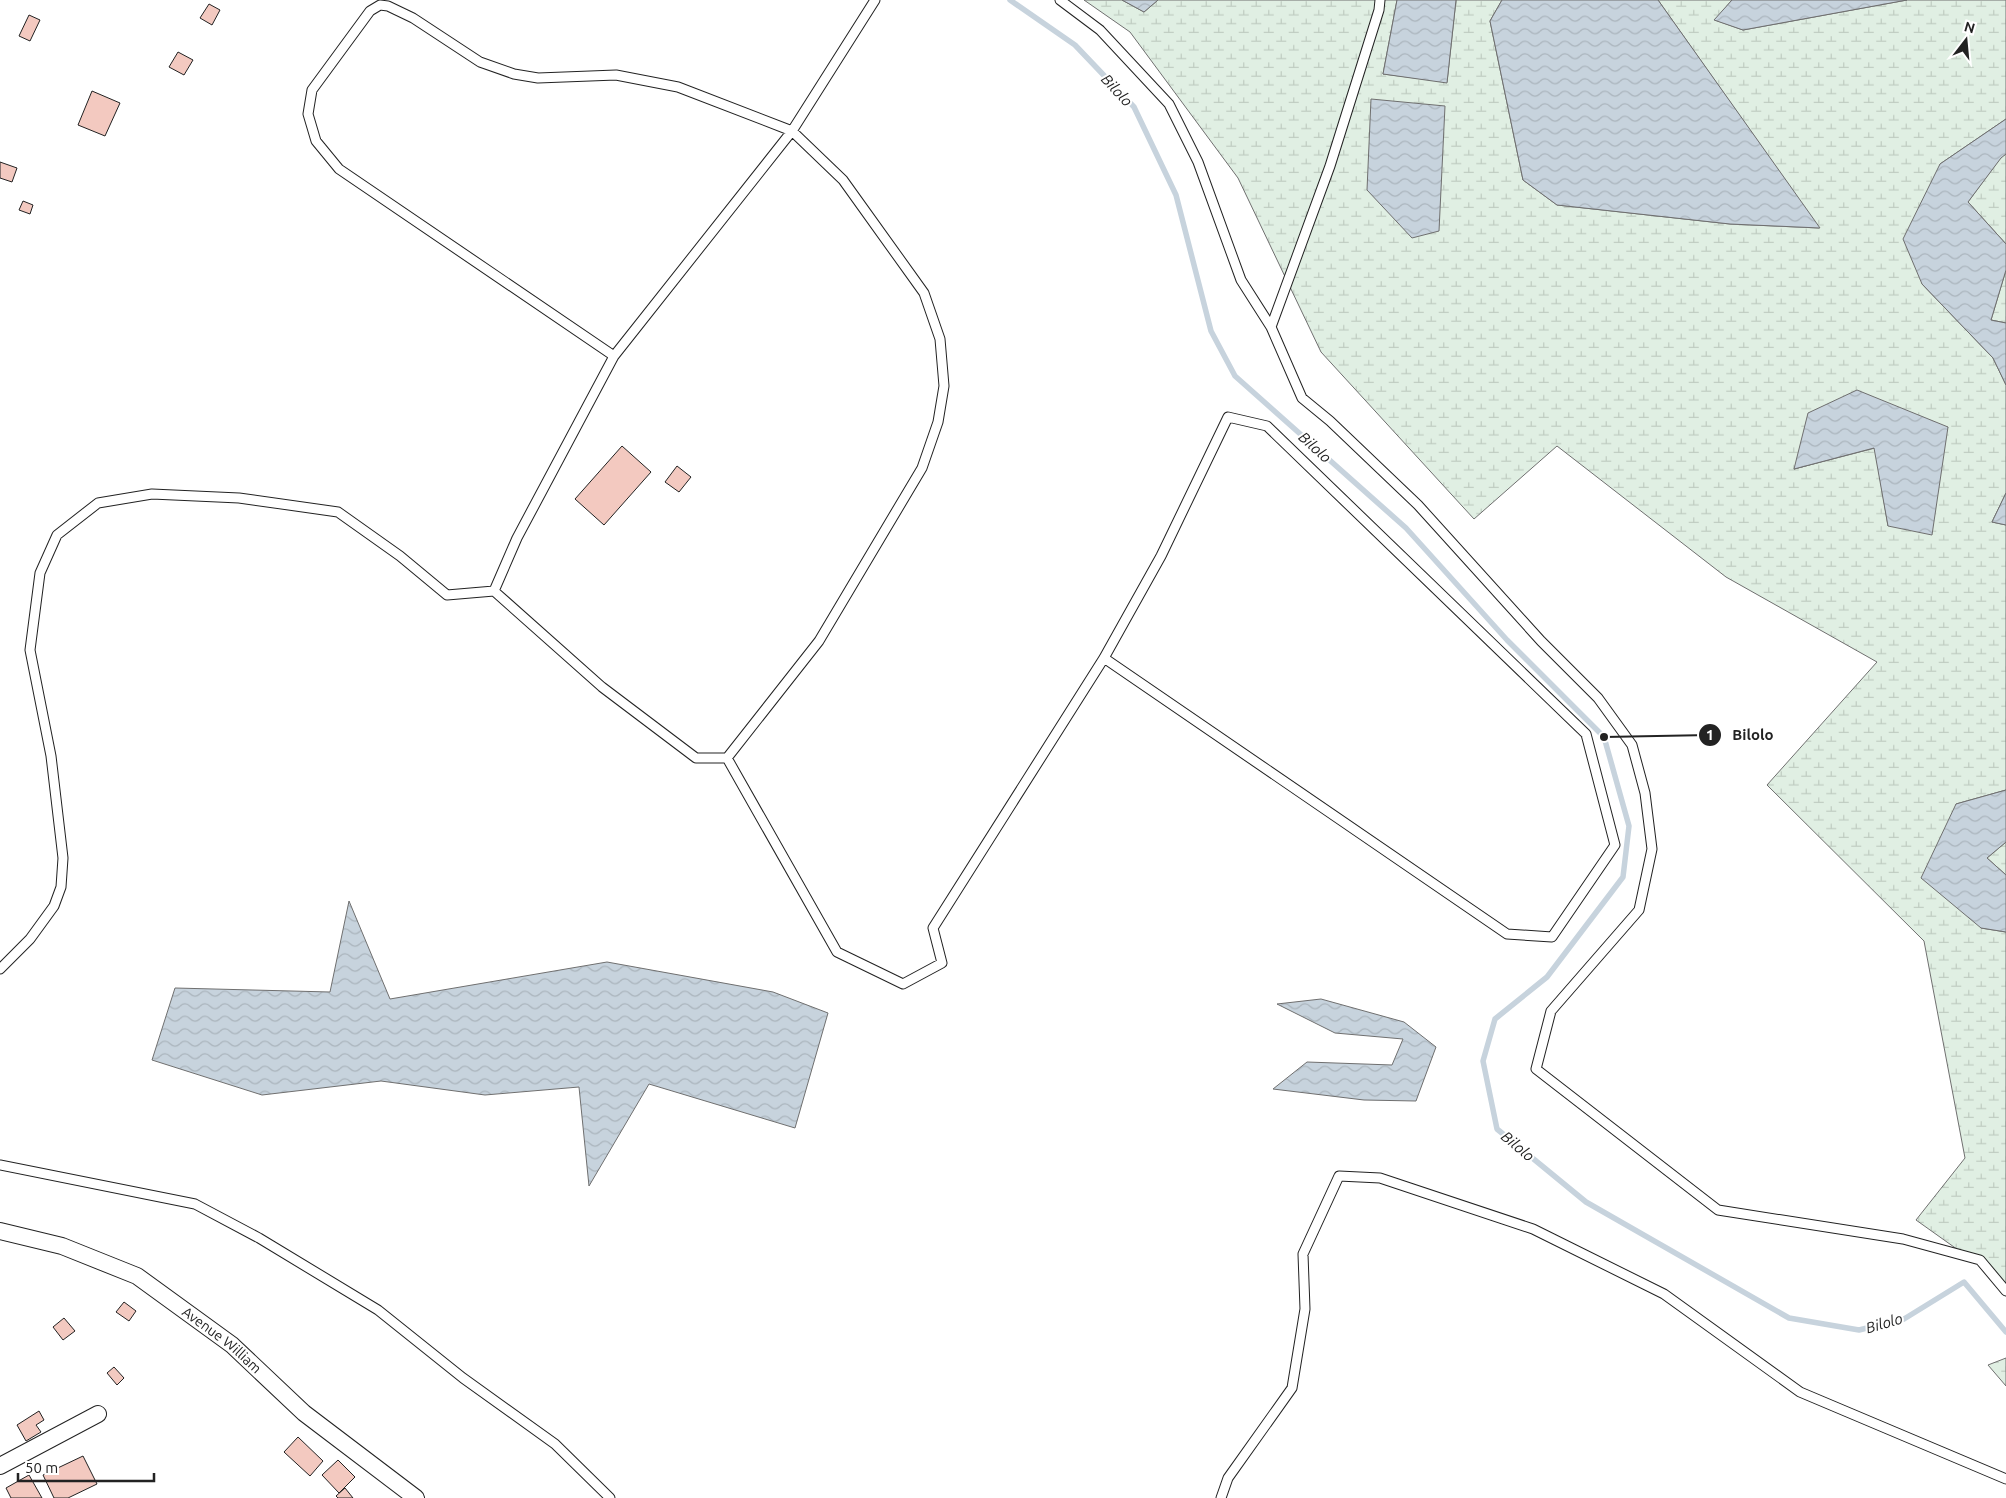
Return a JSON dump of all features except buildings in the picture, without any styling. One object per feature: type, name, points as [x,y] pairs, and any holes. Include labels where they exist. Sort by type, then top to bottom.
[{"type":"street","name":"Avenue William","points":[[0,1231],[62,1246],[137,1276],[232,1345],[304,1413],[403,1492],[416,1498]]},
{"type":"street","points":[[0,1466],[98,1414]]},
{"type":"lane","points":[[494,591],[516,538],[614,356],[792,130],[875,0]]},
{"type":"lane","points":[[1060,0],[1100,30],[1169,104],[1198,162],[1241,280],[1271,327],[1302,398],[1330,421],[1418,505],[1541,641],[1598,698],[1632,745],[1645,792],[1652,849],[1639,910],[1551,1011],[1536,1069],[1718,1210],[1903,1239],[1980,1260],[2006,1291]]},
{"type":"lane","points":[[1271,327],[1330,166],[1379,10],[1380,0]]},
{"type":"lane","points":[[614,356],[339,169],[316,141],[308,114],[312,90],[370,11],[380,5],[388,6],[413,18],[480,62],[514,74],[538,78],[616,75],[678,87],[792,130],[843,180],[924,293],[940,339],[944,386],[938,422],[922,468],[819,641],[727,758]]},
{"type":"lane","points":[[727,758],[837,952],[903,984],[942,963],[933,928],[1104,658],[1161,556],[1228,417],[1267,426],[1586,734],[1615,845],[1552,937],[1507,934],[1104,658]]},
{"type":"lane","points":[[0,969],[30,939],[54,906],[61,887],[63,858],[51,756],[30,650],[40,573],[57,535],[98,503],[152,494],[240,498],[338,512],[400,556],[447,595],[494,591],[602,687],[696,758],[727,758]]},
{"type":"lane","points":[[0,1165],[194,1204],[259,1238],[378,1310],[463,1378],[555,1444],[610,1498]]},
{"type":"lane","points":[[1221,1498],[1228,1478],[1292,1388],[1305,1309],[1303,1254],[1338,1176],[1380,1178],[1534,1229],[1664,1294],[1800,1392],[2006,1479]]},
{"type":"green space","points":[[1084,0],[1122,0],[1144,12],[1158,0],[1397,0],[1383,74],[1447,82],[1456,0],[1502,0],[1490,21],[1523,180],[1557,205],[1730,224],[1819,228],[1658,0],[1732,0],[1715,20],[1743,30],[1907,0],[2006,0],[2006,119],[1940,164],[1922,284],[1993,358],[2006,385],[2006,493],[1992,522],[2006,525],[2006,790],[1956,804],[1981,928],[2006,932],[2006,1284],[1916,1220],[1965,1158],[1924,941],[1767,785],[1877,662],[1726,577],[1557,446],[1474,519],[1321,352],[1238,178],[1130,32]],"holes":[[[1948,427],[1888,526],[1875,448],[1794,469]]]},
{"type":"green space","points":[[2006,154],[2006,244],[1968,202],[2001,157]]},
{"type":"green space","points":[[2006,270],[2006,323],[1991,320]]},
{"type":"green space","points":[[2006,842],[2006,875],[1987,858]]},
{"type":"green space","points":[[2006,1358],[2006,1386],[1988,1365]]},
{"type":"water","points":[[1122,0],[1158,0],[1144,12]]},
{"type":"water","points":[[1397,0],[1456,0],[1447,83],[1383,74]]},
{"type":"water","points":[[1502,0],[1658,0],[1820,228],[1730,224],[1557,205],[1523,180],[1490,21]]},
{"type":"water","points":[[1732,0],[1907,0],[1743,30],[1714,20]]},
{"type":"water","points":[[1371,99],[1445,106],[1439,231],[1412,238],[1367,190]]},
{"type":"water","points":[[2006,119],[2006,154],[1968,202],[2006,244],[2006,270],[1991,320],[2006,323],[2006,385],[1993,358],[1922,284],[1903,239],[1940,164]]},
{"type":"water","points":[[1857,390],[1948,427],[1932,535],[1888,526],[1874,448],[1794,469],[1808,413]]},
{"type":"water","points":[[2006,493],[2006,525],[1992,522]]},
{"type":"water","points":[[2006,790],[2006,842],[1987,858],[2006,875],[2006,932],[1981,928],[1921,878],[1956,804]]},
{"type":"water","points":[[349,901],[390,999],[607,962],[773,992],[828,1013],[795,1128],[649,1084],[589,1186],[579,1087],[485,1095],[381,1081],[262,1095],[152,1060],[175,988],[330,992]]},
{"type":"water","points":[[1321,999],[1404,1022],[1436,1047],[1416,1101],[1364,1100],[1273,1089],[1307,1062],[1392,1065],[1403,1039],[1335,1033],[1277,1004]]},
{"type":"waterway","name":"Bilolo","points":[[1010,0],[1075,45],[1134,107],[1176,195],[1211,331],[1235,376],[1406,528],[1507,640],[1604,737],[1629,826],[1623,877],[1547,977],[1495,1019],[1483,1061],[1497,1129],[1586,1202],[1789,1318],[1859,1330],[1904,1319],[1964,1282],[2006,1332]]},
{"type":"place","name":"Bilolo","points":[[1604,737]]}]
